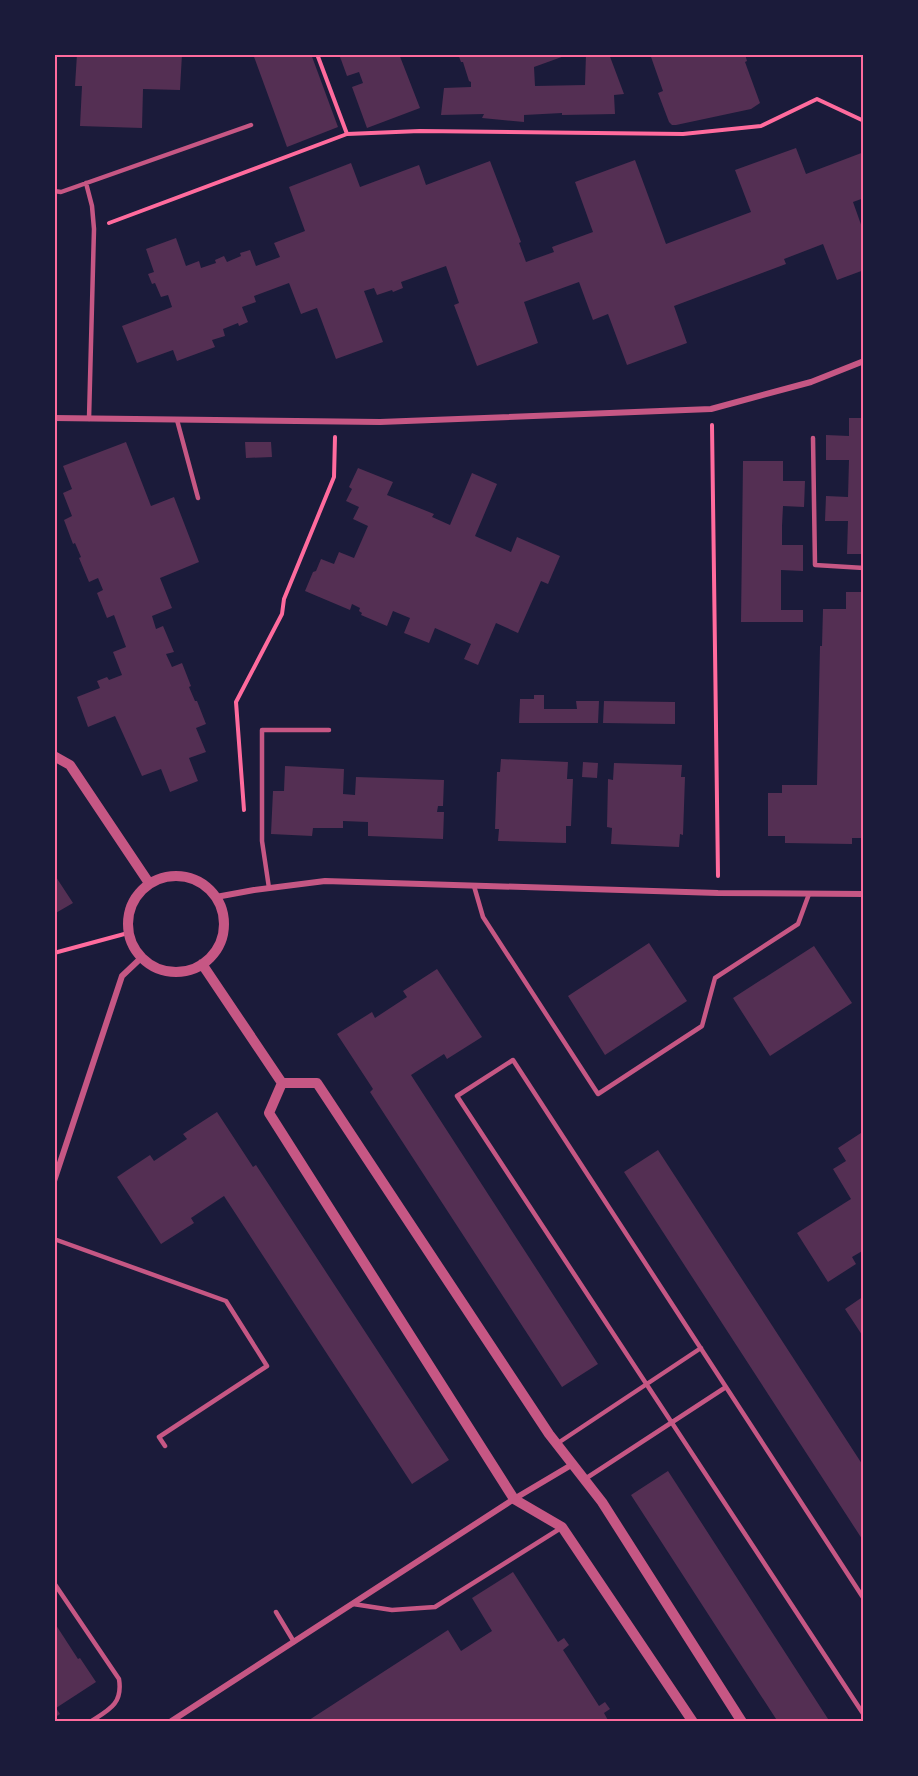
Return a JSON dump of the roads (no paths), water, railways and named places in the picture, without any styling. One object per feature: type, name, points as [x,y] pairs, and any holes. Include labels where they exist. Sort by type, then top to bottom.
[{"type":"street","points":[[54,418],[380,422],[711,409],[811,382],[864,361]]},
{"type":"street","points":[[54,756],[70,765],[149,883]]},
{"type":"street","points":[[178,876],[193,879],[206,886],[216,897],[222,911],[224,926],[221,940],[213,954],[202,964],[187,970],[171,972],[154,967],[141,958],[128,933],[128,919],[131,905],[149,883],[163,877],[178,876]]},
{"type":"street","points":[[216,897],[325,881],[718,893],[864,894]]},
{"type":"street","points":[[54,1180],[122,976],[141,958]]},
{"type":"street","points":[[202,964],[282,1083]]},
{"type":"street","points":[[282,1083],[317,1083],[557,1443],[602,1502],[742,1722]]},
{"type":"street","points":[[282,1083],[269,1113],[514,1499],[562,1527],[693,1722]]},
{"type":"street","points":[[170,1722],[514,1499],[573,1464]]},
{"type":"lane","points":[[54,191],[61,192],[250,125]]},
{"type":"lane","points":[[86,183],[92,206],[94,229],[89,419]]},
{"type":"lane","points":[[177,420],[198,498]]},
{"type":"lane","points":[[813,438],[815,565],[864,568]]},
{"type":"lane","points":[[269,888],[262,841],[262,730],[329,730]]},
{"type":"lane","points":[[474,886],[483,917],[598,1094],[702,1026],[715,978],[798,924],[809,894]]},
{"type":"lane","points":[[864,1599],[513,1059],[457,1096],[864,1715]]},
{"type":"lane","points":[[54,1239],[226,1301],[267,1366],[159,1437],[165,1446]]},
{"type":"lane","points":[[557,1443],[701,1348]]},
{"type":"lane","points":[[585,1479],[726,1387]]},
{"type":"lane","points":[[353,1604],[392,1611],[435,1607],[562,1527]]},
{"type":"lane","points":[[54,1583],[119,1679],[121,1691],[118,1700],[109,1710],[90,1722]]},
{"type":"lane","points":[[276,1612],[294,1642]]}]
